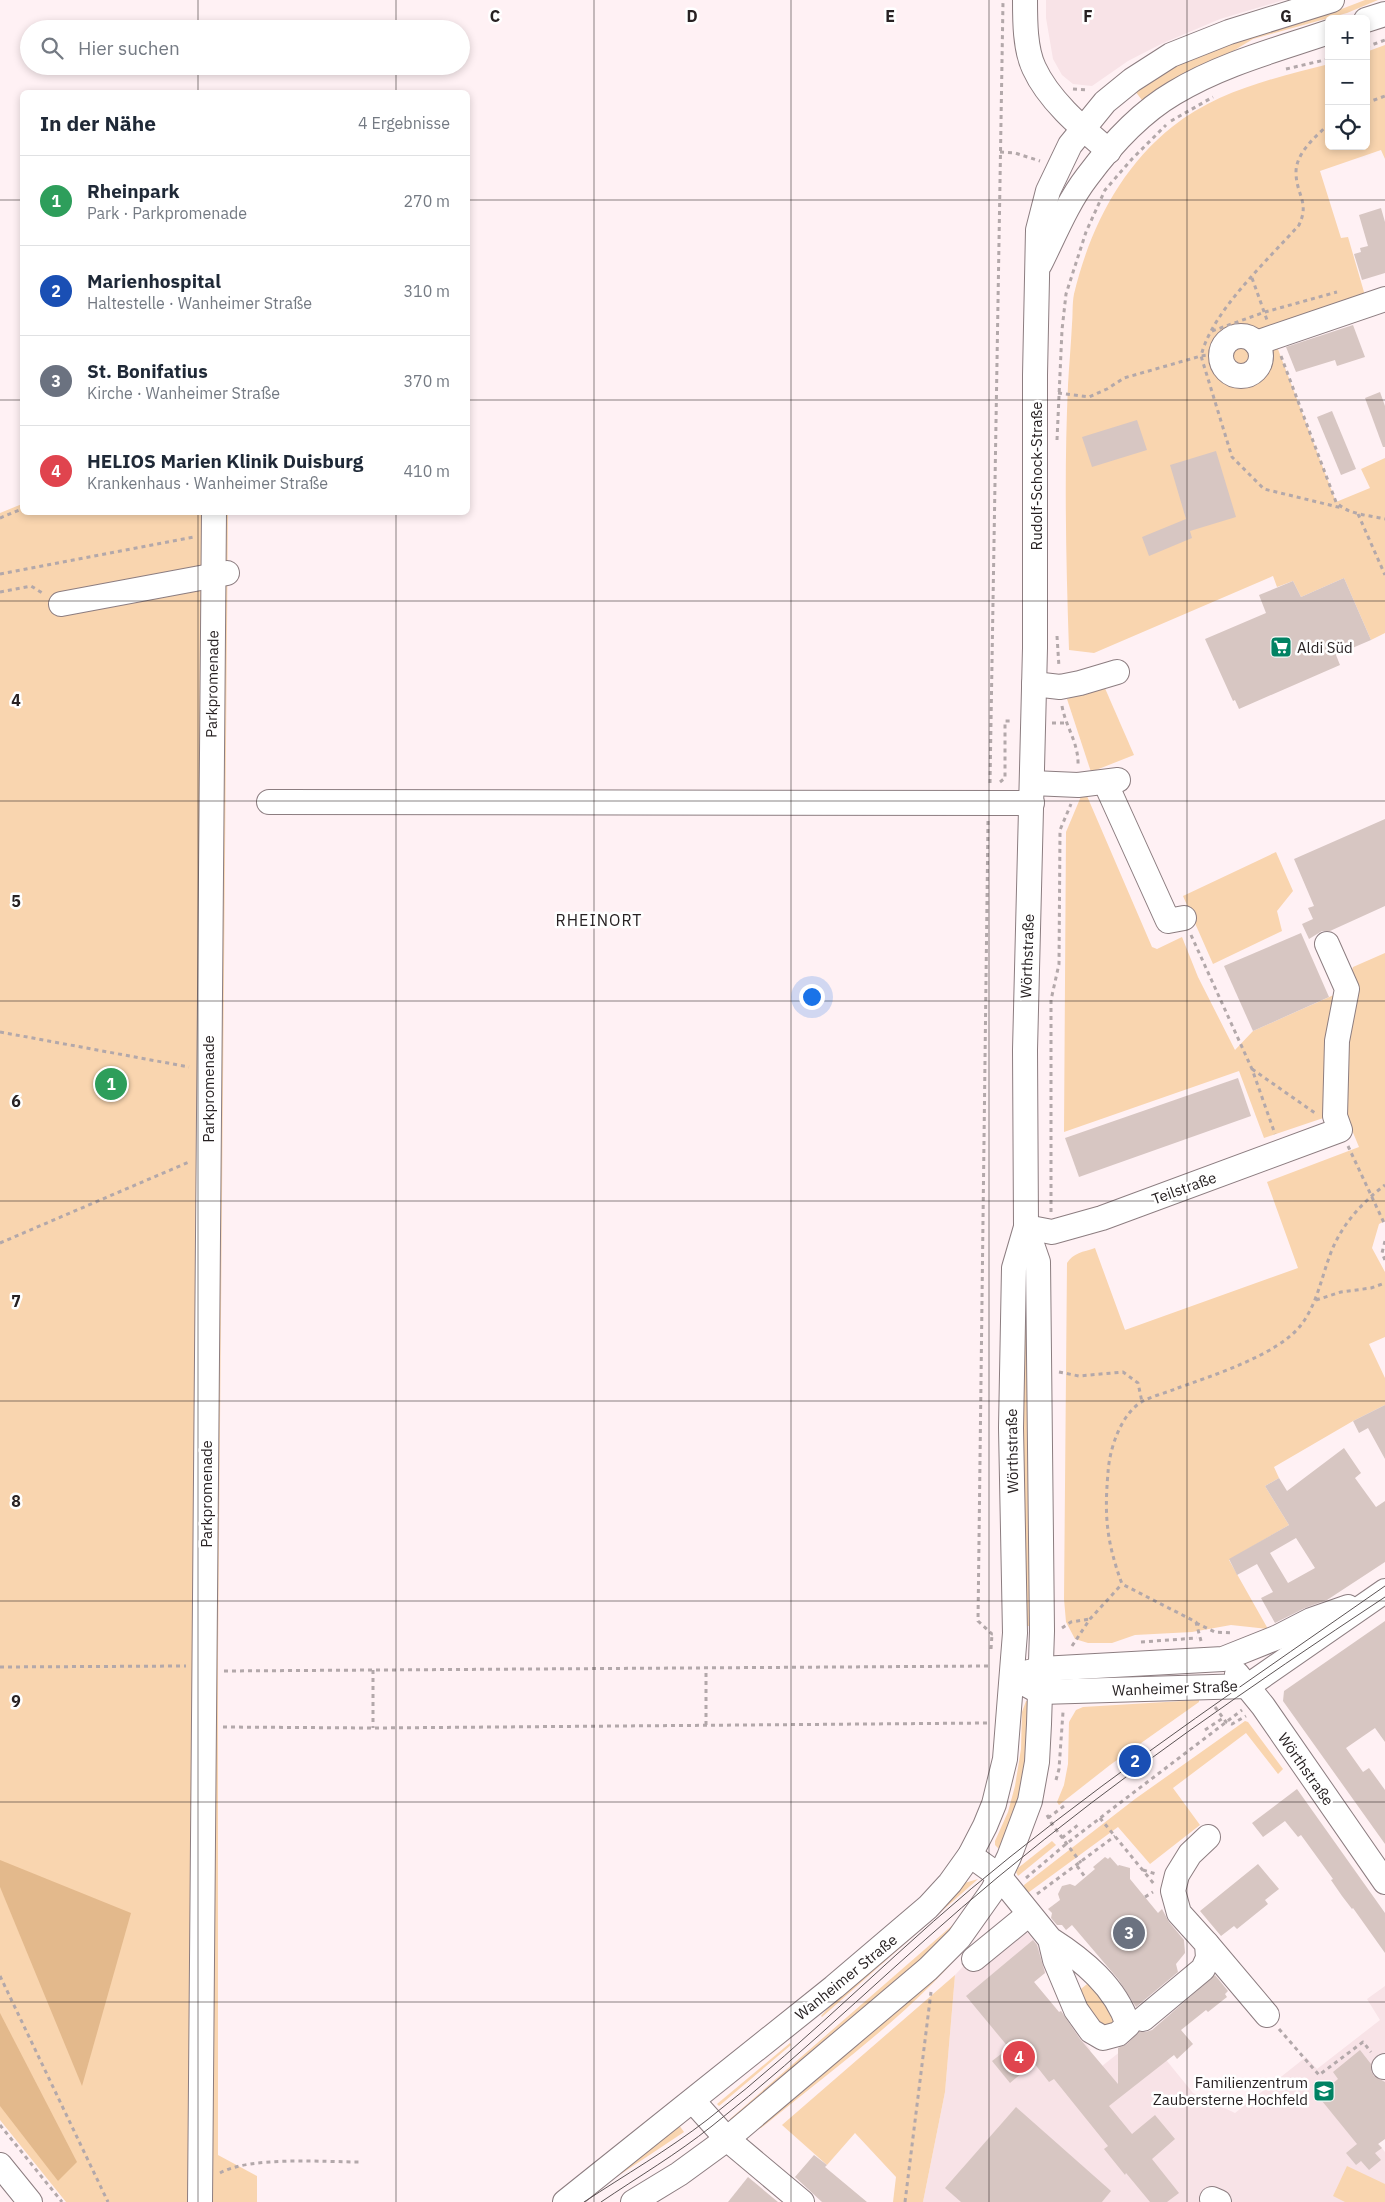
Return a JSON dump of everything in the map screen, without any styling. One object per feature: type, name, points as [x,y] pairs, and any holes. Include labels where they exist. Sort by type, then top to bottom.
[{"type":"street","points":[[1026,0],[1028,44],[1034,68],[1055,99],[1082,128],[1108,151]]},
{"type":"street","name":"Rudolf-Schock-Straße","points":[[1034,684],[1035,374],[1039,268],[1038,230],[1048,190],[1059,164],[1082,128],[1105,102],[1121,88],[1171,55],[1229,32],[1332,0]]},
{"type":"street","points":[[1370,19],[1385,14]]},
{"type":"street","name":"Rudolf-Schock-Straße","points":[[1039,268],[1086,178],[1108,151],[1144,115],[1173,94],[1212,73],[1252,57],[1325,33]]},
{"type":"street","points":[[1265,339],[1260,364],[1247,376],[1233,375],[1228,372],[1211,354],[1223,347],[1232,338],[1245,336],[1265,339],[1385,299]]},
{"type":"street","name":"Parkpromenade","points":[[199,2192],[205,1727],[208,1068],[220,574],[214,515]]},
{"type":"street","points":[[61,604],[220,574]]},
{"type":"street","points":[[1034,684],[1060,687],[1117,672]]},
{"type":"street","name":"Wörthstraße","points":[[1001,1674],[1015,1632],[1011,1428],[1014,1268],[1026,1227],[1025,1050],[1034,684]]},
{"type":"street","points":[[269,802],[1032,793],[1112,781],[1168,921],[1184,918]]},
{"type":"street","points":[[1327,944],[1347,989],[1337,1041],[1335,1116],[1340,1130]]},
{"type":"street","name":"Teilstraße","points":[[1026,1227],[1052,1232],[1102,1218],[1340,1130]]},
{"type":"street","name":"Wörthstraße","points":[[1026,1227],[1038,1262],[1041,1668]]},
{"type":"street","name":"Wanheimer Straße","points":[[1001,1674],[1041,1668],[1223,1659],[1278,1637],[1311,1620],[1379,1595]]},
{"type":"street","name":"Wanheimer Straße","points":[[1001,1674],[1040,1692],[1248,1686],[1379,1595]]},
{"type":"street","points":[[1248,1686],[1246,1674],[1327,1614]]},
{"type":"street","name":"Wörthstraße","points":[[1223,1659],[1248,1686],[1385,1882]]},
{"type":"street","points":[[974,1959],[1016,1896],[1009,1857],[1030,1801],[1037,1762],[1041,1668]]},
{"type":"street","name":"Wanheimer Straße","points":[[565,2202],[693,2101],[903,1930],[939,1895],[970,1855],[994,1804],[1005,1759],[1001,1674]]},
{"type":"street","points":[[1208,1837],[1190,1854],[1176,1875],[1173,1891],[1178,1913],[1267,2015]]},
{"type":"street","points":[[970,1855],[1016,1896],[1050,1939]]},
{"type":"street","points":[[633,2202],[679,2174],[727,2139],[928,1969],[958,1938],[993,1890],[1016,1896]]},
{"type":"street","points":[[1143,2019],[1202,1969],[1208,1958],[1206,1944]]},
{"type":"street","points":[[693,2101],[727,2139],[802,2202]]},
{"type":"street","points":[[0,2165],[30,2202]]},
{"type":"path","points":[[1370,46],[1385,40]]},
{"type":"path","points":[[1281,71],[1325,60]]},
{"type":"path","points":[[1066,84],[1073,89],[1093,90]]},
{"type":"path","points":[[1211,354],[1124,378],[1107,389],[1089,397],[1058,393],[1066,294],[1086,232],[1105,190],[1132,159],[1170,122],[1220,94]]},
{"type":"path","points":[[1370,102],[1385,96]]},
{"type":"path","points":[[1325,128],[1313,138],[1300,158],[1296,172],[1305,205],[1304,215],[1299,226],[1228,306],[1204,344],[1211,354],[1232,457],[1264,489],[1385,519]]},
{"type":"path","points":[[1000,152],[1015,154],[1039,162],[1043,159]]},
{"type":"path","points":[[1252,278],[1264,312],[1265,339],[1336,502],[1342,508]]},
{"type":"path","points":[[1212,331],[1264,312],[1338,291]]},
{"type":"path","points":[[0,518],[20,511]]},
{"type":"path","points":[[1358,513],[1385,575]]},
{"type":"path","points":[[0,574],[194,537]]},
{"type":"path","points":[[0,592],[31,586],[61,604]]},
{"type":"path","points":[[1052,1232],[1049,1198],[1051,1000],[1059,964],[1060,830],[1078,785],[1076,742],[1066,723],[1060,687]]},
{"type":"path","points":[[1184,918],[1252,1069],[1281,1152]]},
{"type":"path","points":[[0,1032],[189,1067]]},
{"type":"path","points":[[1252,1069],[1340,1130],[1385,1225]]},
{"type":"path","points":[[0,1243],[189,1162]]},
{"type":"path","points":[[1238,1633],[1215,1632],[1122,1584],[1111,1554],[1105,1509],[1109,1460],[1120,1426],[1142,1402],[1202,1379],[1276,1347],[1301,1325],[1316,1300],[1330,1253],[1347,1222],[1371,1196],[1385,1185]]},
{"type":"path","points":[[1385,1241],[1382,1253],[1385,1260]]},
{"type":"path","points":[[1316,1300],[1341,1292],[1371,1288],[1385,1283]]},
{"type":"path","points":[[1054,1370],[1079,1376],[1123,1372],[1138,1383],[1142,1402]]},
{"type":"path","points":[[1070,1650],[1090,1619],[1122,1584]]},
{"type":"path","points":[[1058,1620],[1058,1630],[1071,1622],[1090,1619]]},
{"type":"path","points":[[978,1621],[992,1634]]},
{"type":"path","points":[[1196,1622],[1200,1638]]},
{"type":"path","points":[[0,1667],[205,1666],[216,1671],[991,1666],[1001,1674]]},
{"type":"path","points":[[706,1668],[706,1725]]},
{"type":"path","points":[[373,1670],[373,1728]]},
{"type":"path","points":[[989,1732],[990,1714]]},
{"type":"path","points":[[1205,1730],[1223,1718]]},
{"type":"path","points":[[1016,1896],[1066,1844],[1226,1722]]},
{"type":"path","points":[[205,1727],[373,1728],[990,1723]]},
{"type":"path","points":[[1048,1818],[1064,1806]]},
{"type":"path","points":[[1100,1818],[1158,1888]]},
{"type":"path","points":[[1062,1838],[1079,1824]]},
{"type":"path","points":[[1016,1896],[1077,1866],[1115,1836]]},
{"type":"path","points":[[1066,1844],[1081,1863]]},
{"type":"path","points":[[1077,1866],[1086,1878]]},
{"type":"path","points":[[0,1976],[108,2202]]},
{"type":"path","points":[[905,2202],[931,1992]]},
{"type":"path","points":[[1267,2015],[1319,2075],[1363,2042],[1384,2067]]},
{"type":"path","points":[[0,2125],[62,2202]]},
{"type":"path","points":[[199,2192],[229,2168],[245,2165],[276,2162],[360,2162]]},
{"type":"shaded area","points":[[1046,0],[1284,0],[1220,19],[1161,44],[1128,61],[1092,86],[1073,84],[1062,75],[1053,59],[1046,18]]},
{"type":"shaded area","points":[[1365,0],[1378,0],[1347,13],[1326,15]]},
{"type":"shaded area","points":[[1325,15],[1325,19],[1253,39],[1145,104],[1135,91],[1176,63],[1251,36]]},
{"type":"shaded area","points":[[1385,45],[1385,159],[1381,150],[1320,171],[1341,238],[1348,237],[1366,299],[1276,344],[1336,502],[1370,488],[1361,469],[1385,458],[1385,633],[1371,640],[1344,578],[1301,597],[1293,581],[1277,587],[1273,576],[1094,653],[1069,650],[1066,451],[1073,302],[1080,270],[1088,247],[1109,202],[1122,181],[1153,143],[1189,115],[1208,104],[1247,87],[1325,65],[1325,150],[1370,150],[1370,51]]},
{"type":"shaded area","points":[[20,505],[20,515],[228,515],[218,1655],[218,2155],[257,2176],[257,2202],[66,2202],[0,2120],[0,513]]},
{"type":"shaded area","points":[[1104,686],[1134,755],[1091,772],[1067,699]]},
{"type":"shaded area","points":[[1082,794],[1087,796],[1152,947],[1157,949],[1182,937],[1198,977],[1235,1050],[1253,1031],[1345,990],[1353,967],[1385,953],[1385,1221],[1379,1224],[1372,1248],[1385,1272],[1385,1337],[1369,1344],[1385,1378],[1385,1405],[1353,1421],[1274,1467],[1279,1478],[1265,1486],[1289,1525],[1229,1560],[1268,1629],[1231,1625],[1192,1632],[1135,1635],[1112,1643],[1088,1643],[1075,1639],[1066,1622],[1064,1599],[1067,1263],[1075,1255],[1095,1248],[1125,1330],[1298,1268],[1267,1182],[1359,1147],[1344,1111],[1264,1138],[1239,1071],[1064,1132],[1066,832]]},
{"type":"shaded area","points":[[1276,852],[1293,891],[1277,911],[1282,931],[1213,964],[1183,896]]},
{"type":"shaded area","points":[[1027,1259],[1032,1626],[1026,1626],[1020,1291]]},
{"type":"shaded area","points":[[1199,1700],[1199,1702],[1110,1765],[1059,1805],[1057,1802],[1064,1785],[1068,1764],[1069,1722],[1076,1710],[1083,1707]]},
{"type":"shaded area","points":[[1026,1701],[1029,1701],[1025,1786],[1000,1850],[995,1845],[995,1841],[1008,1812],[1015,1786],[1021,1749],[1022,1712]]},
{"type":"shaded area","points":[[1245,1721],[1248,1722],[1283,1769],[1278,1774],[1246,1733],[1173,1788],[1200,1825],[1150,1864],[1118,1827],[1025,1895],[1024,1885],[1135,1799]]},
{"type":"shaded area","points":[[1052,1841],[1056,1845],[1018,1876],[1016,1872],[1018,1868]]},
{"type":"shaded area","points":[[0,1860],[131,1913],[82,2086],[0,1887]]},
{"type":"shaded area","points":[[978,1879],[821,2016],[837,1998],[961,1884]]},
{"type":"shaded area","points":[[1017,1920],[1054,1965],[1034,1982],[1059,2012],[1061,2011],[1091,2050],[1087,2052],[1097,2070],[1121,2051],[1118,2044],[1141,2029],[1193,2093],[1235,2113],[1306,2057],[1317,2069],[1380,2020],[1367,1999],[1385,1986],[1385,2121],[1370,2133],[1385,2152],[1385,2202],[923,2202],[945,2092],[955,1975],[975,1954]]},
{"type":"shaded area","points":[[955,1923],[957,1925],[936,1948],[732,2122],[730,2119]]},
{"type":"shaded area","points":[[980,1925],[982,1927],[960,1955],[909,2006],[855,2053],[761,2128],[753,2130]]},
{"type":"shaded area","points":[[955,1975],[945,2092],[923,2202],[893,2202],[896,2177],[855,2133],[827,2165],[782,2125]]},
{"type":"shaded area","points":[[1092,1980],[1116,2024],[1104,2031],[1076,1993]]},
{"type":"shaded area","points":[[0,2013],[77,2162],[58,2181],[0,2106]]},
{"type":"shaded area","points":[[790,2043],[791,2045],[719,2106],[717,2104]]},
{"type":"shaded area","points":[[679,2125],[684,2132],[603,2186]]},
{"type":"shaded area","points":[[1347,2166],[1385,2184],[1385,2202],[1345,2202],[1333,2196]]},
{"type":"building","points":[[1381,208],[1385,222],[1385,273],[1362,280],[1354,254],[1361,252],[1360,248],[1368,246],[1359,215]]},
{"type":"building","points":[[1353,325],[1365,357],[1337,366],[1335,360],[1296,372],[1286,347]]},
{"type":"building","points":[[1380,392],[1385,406],[1385,447],[1383,447],[1365,398]]},
{"type":"building","points":[[1332,411],[1356,469],[1341,475],[1317,417]]},
{"type":"building","points":[[1137,420],[1147,450],[1092,467],[1082,437]]},
{"type":"building","points":[[1216,451],[1236,517],[1190,531],[1192,538],[1149,556],[1142,537],[1186,519],[1170,465]]},
{"type":"building","name":"Aldi Süd","points":[[1344,578],[1371,640],[1336,655],[1340,665],[1239,709],[1235,700],[1233,701],[1205,639],[1266,613],[1259,595],[1293,581],[1301,597]]},
{"type":"building","points":[[1385,819],[1385,906],[1330,931],[1322,931],[1309,939],[1302,924],[1313,919],[1308,908],[1314,906],[1294,859]]},
{"type":"building","points":[[1301,933],[1329,997],[1253,1031],[1224,966]]},
{"type":"building","points":[[1238,1078],[1251,1116],[1079,1177],[1065,1138]]},
{"type":"building","points":[[1385,1405],[1385,1459],[1368,1428],[1359,1433],[1353,1421]]},
{"type":"building","points":[[1344,1448],[1361,1473],[1355,1478],[1376,1507],[1385,1501],[1385,1562],[1327,1600],[1305,1608],[1275,1623],[1261,1598],[1273,1592],[1257,1564],[1237,1575],[1229,1559],[1289,1525],[1265,1486],[1279,1478],[1287,1491]],"holes":[[[1296,1538],[1315,1568],[1288,1583],[1270,1553]]]},
{"type":"building","points":[[1385,1621],[1385,1742],[1375,1728],[1346,1748],[1363,1772],[1369,1768],[1385,1790],[1385,1844],[1283,1701],[1284,1691]]},
{"type":"building","points":[[1297,1789],[1385,1913],[1385,1953],[1353,1908],[1342,1896],[1331,1880],[1333,1879],[1301,1835],[1298,1837],[1285,1821],[1263,1837],[1252,1823]]},
{"type":"building","points":[[1105,1857],[1108,1859],[1110,1857],[1118,1866],[1130,1868],[1130,1879],[1158,1913],[1162,1909],[1169,1922],[1184,1940],[1185,1953],[1176,1964],[1178,1972],[1136,2007],[1118,1979],[1072,1925],[1066,1930],[1062,1925],[1057,1925],[1051,1918],[1052,1913],[1048,1909],[1060,1900],[1058,1894],[1062,1886],[1070,1884],[1075,1886],[1095,1869],[1093,1867]]},
{"type":"building","points":[[1258,1864],[1279,1889],[1265,1900],[1268,1904],[1237,1929],[1234,1926],[1221,1936],[1200,1911]]},
{"type":"building","points":[[1033,1940],[1037,1945],[1045,1973],[1034,1982],[1059,2012],[1061,2011],[1080,2039],[1118,2084],[1118,2048],[1127,2044],[1139,2032],[1152,2030],[1215,1975],[1228,1991],[1225,1994],[1227,1997],[1208,2012],[1206,2010],[1181,2030],[1193,2044],[1177,2059],[1174,2055],[1109,2106],[1132,2134],[1155,2115],[1175,2139],[1152,2159],[1179,2193],[1167,2202],[1150,2202],[1126,2173],[1125,2175],[1104,2149],[1108,2146],[1054,2079],[1049,2082],[1034,2063],[1010,2083],[992,2061],[1009,2048],[966,1996]]},
{"type":"building","points":[[1360,2050],[1371,2064],[1371,2071],[1374,2076],[1385,2082],[1385,2139],[1378,2144],[1382,2148],[1375,2153],[1381,2160],[1369,2170],[1361,2161],[1356,2165],[1346,2153],[1357,2144],[1318,2096],[1338,2079],[1333,2072]]},
{"type":"building","points":[[1016,2107],[1111,2191],[1102,2202],[961,2202],[945,2188]]},
{"type":"building","points":[[814,2155],[827,2165],[825,2167],[867,2202],[822,2202],[795,2177]]},
{"type":"building","points":[[748,2177],[778,2202],[728,2202]]},
{"type":"tram line","points":[[584,2202],[677,2142],[746,2089],[971,1889],[1056,1821],[1196,1718],[1385,1586]]},
{"type":"tram line","points":[[601,2202],[685,2146],[749,2096],[998,1877],[1091,1803],[1187,1732],[1385,1597]]},
{"type":"place","name":"Aldi Süd","points":[[1281,647]]},
{"type":"place","name":"Rheinpark","points":[[111,1084]]},
{"type":"place","name":"Marienhospital","points":[[1135,1761]]},
{"type":"place","name":"St. Bonifatius","points":[[1129,1933]]},
{"type":"place","name":"HELIOS Marien Klinik Duisburg","points":[[1019,2057]]},
{"type":"place","name":"Familienzentrum Zaubersterne Hochfeld","points":[[1324,2091]]},
{"type":"district","name":"RHEINORT","points":[[599,920]]}]
